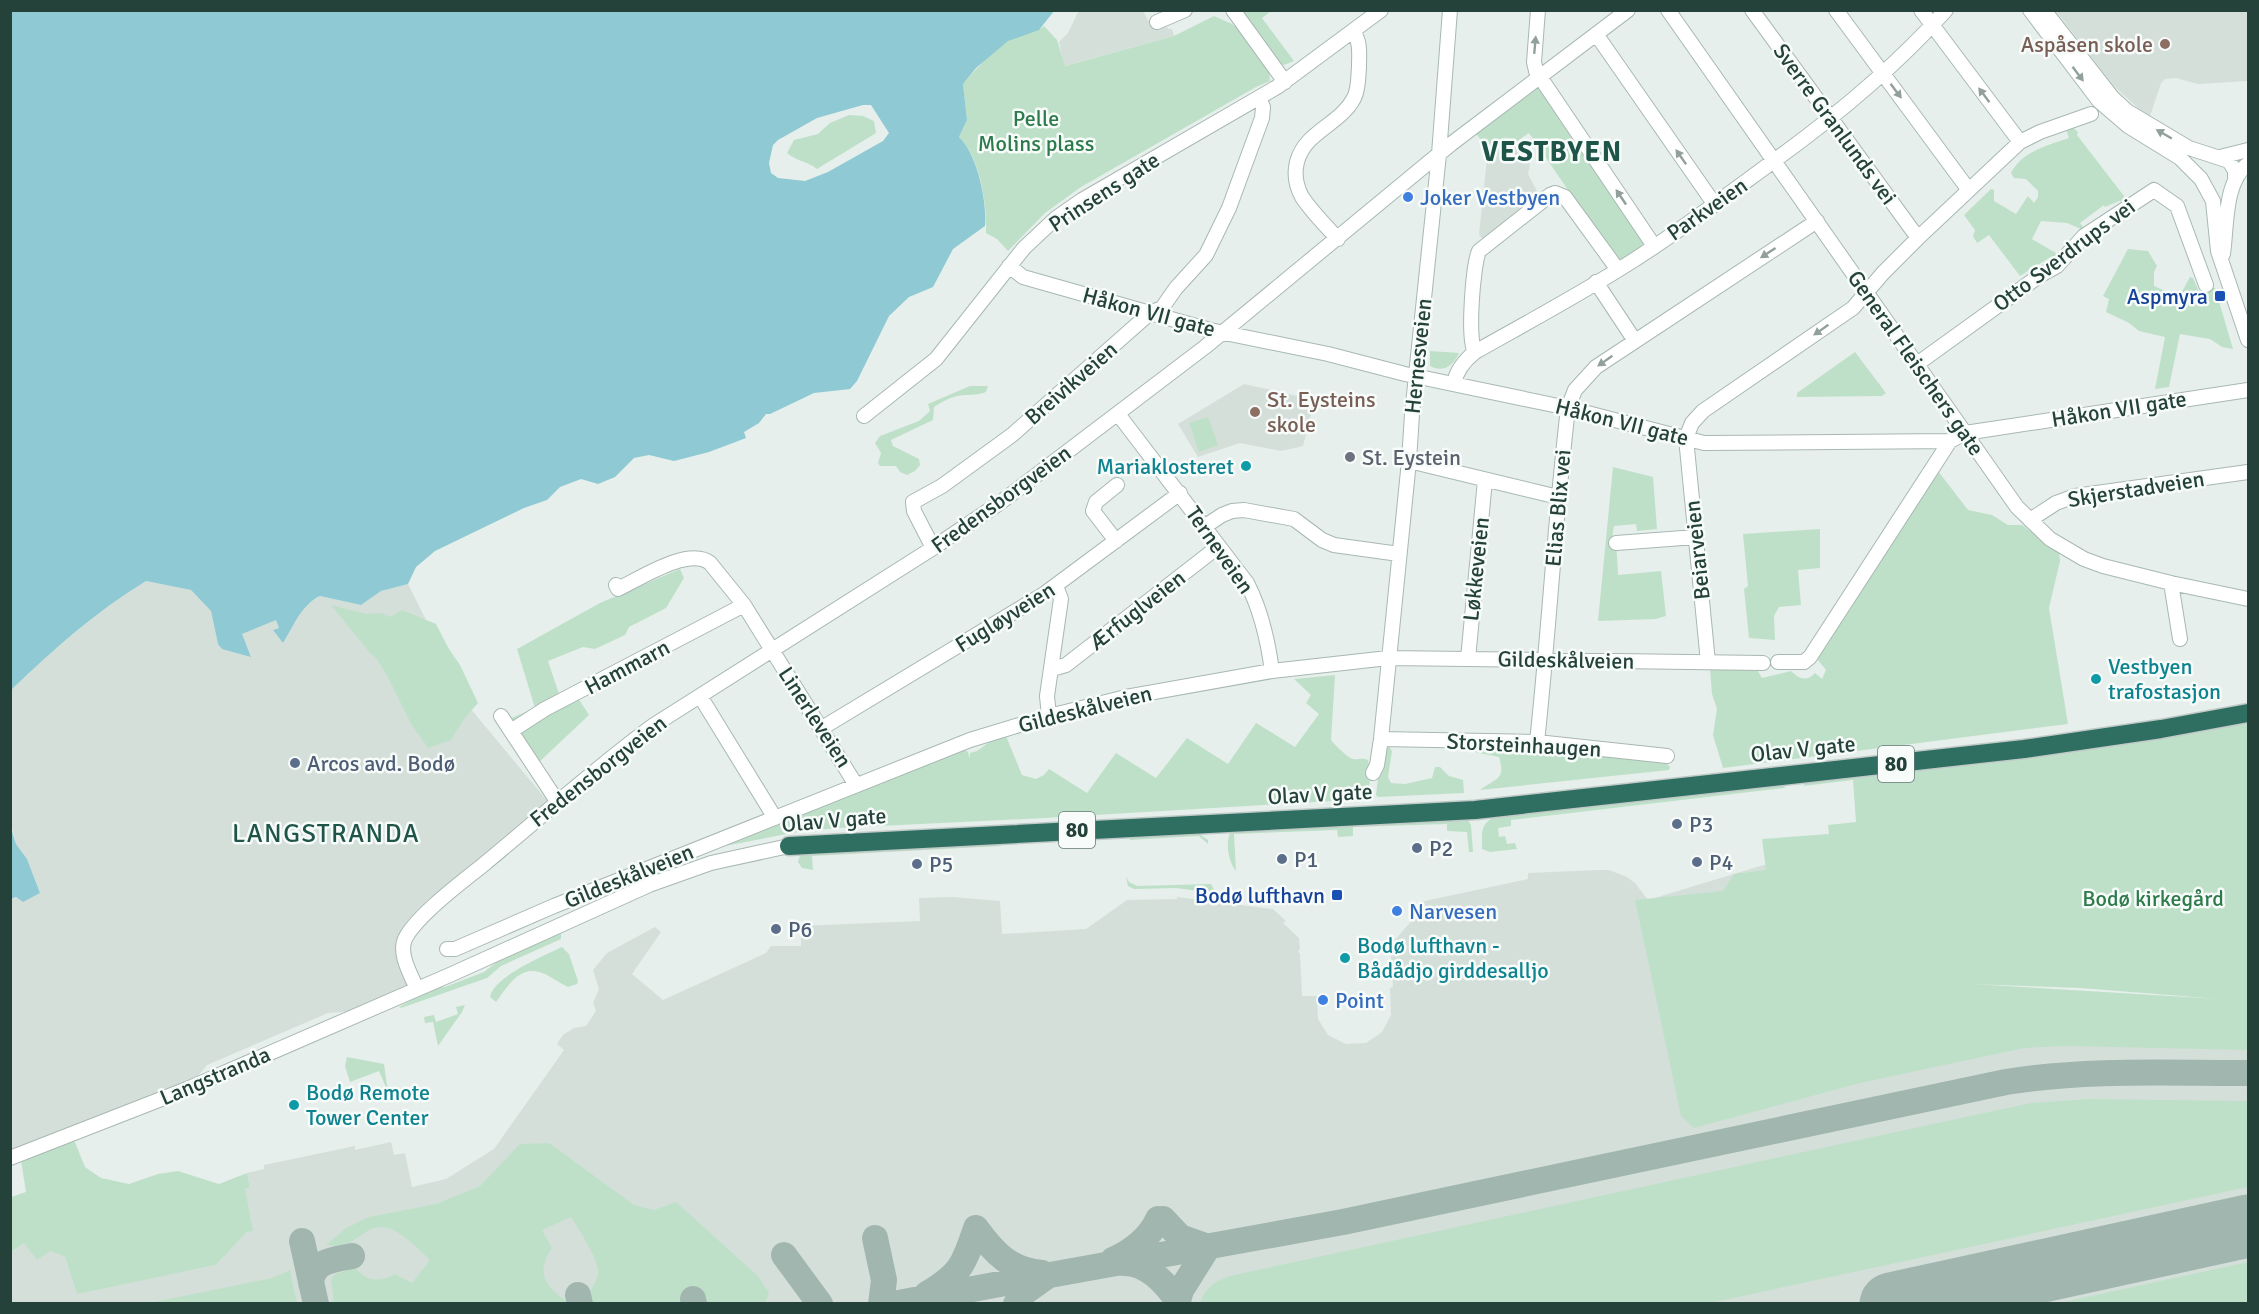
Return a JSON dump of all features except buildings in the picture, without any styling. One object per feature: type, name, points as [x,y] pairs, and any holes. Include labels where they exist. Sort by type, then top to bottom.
[{"type":"highway","name":"Olav V gate","points":[[789,846],[1475,810],[2024,749],[2161,729],[2248,713]]},
{"type":"street","points":[[1157,22],[1185,10]]},
{"type":"street","points":[[1233,10],[1285,82]]},
{"type":"street","name":"Prinsens gate","points":[[864,416],[936,359],[1009,266],[1056,218],[1082,200],[1285,82],[1381,10]]},
{"type":"street","name":"Hernesveien","points":[[1373,772],[1377,765],[1381,739],[1439,154],[1450,10]]},
{"type":"street","points":[[1538,10],[1534,62],[1540,77],[1654,246]]},
{"type":"street","name":"Fredensborgveien","points":[[417,989],[404,956],[406,937],[419,921],[462,882],[556,801],[620,750],[700,696],[933,548],[1001,502],[1205,347],[1439,154],[1628,10]]},
{"type":"street","name":"General Fleischers gate","points":[[1668,10],[2017,507],[2050,539],[2084,559],[2171,584],[2248,599]]},
{"type":"street","name":"Sverre Granlunds vei","points":[[1752,10],[1918,238]]},
{"type":"street","points":[[1836,10],[1968,189]]},
{"type":"street","points":[[1921,10],[2020,142]]},
{"type":"street","name":"Parkveien","points":[[1454,384],[1455,376],[1467,358],[1475,352],[1618,270],[1715,205],[1830,118],[1882,73],[1946,10]]},
{"type":"street","points":[[2030,10],[2100,101],[2128,126],[2180,158],[2204,183],[2219,192],[2230,187],[2248,164]]},
{"type":"street","points":[[2044,10],[2112,97],[2127,111],[2189,148],[2219,157],[2233,165],[2234,180],[2221,262]]},
{"type":"street","points":[[1338,239],[1302,196],[1295,178],[1295,167],[1303,146],[1310,137],[1338,116],[1355,96],[1359,43],[1353,31]]},
{"type":"street","points":[[1596,34],[1715,205]]},
{"type":"street","name":"Breivikveien","points":[[933,548],[914,512],[913,502],[951,480],[1012,435],[1150,313],[1161,308],[1206,255],[1216,237],[1262,118],[1263,107],[1258,98]]},
{"type":"street","points":[[1686,438],[1692,423],[1703,411],[1853,308],[1918,238],[2020,142],[2040,132],[2091,114]]},
{"type":"street","points":[[2248,150],[2207,160],[2204,164],[2204,183],[2214,208],[2215,242],[2248,340]]},
{"type":"street","name":"Otto Sverdrups vei","points":[[1917,364],[2039,276],[2057,266],[2084,236],[2154,190],[2177,206],[2206,285]]},
{"type":"street","points":[[1475,352],[1470,339],[1477,257],[1487,243],[1550,195],[1555,193],[1566,197],[1618,270]]},
{"type":"street","name":"Elias Blix vei","points":[[1537,742],[1546,660],[1558,497],[1568,408],[1575,390],[1588,375],[1635,340],[1816,221]]},
{"type":"street","name":"Håkon VII gate","points":[[1009,266],[1023,277],[1150,313],[1416,376],[1568,408],[1713,444],[1950,441],[1965,433],[2248,390]]},
{"type":"street","points":[[1596,282],[1635,340]]},
{"type":"street","name":"Terneveien","points":[[1118,414],[1247,583],[1255,598],[1263,624],[1272,671]]},
{"type":"street","name":"Beiarveien","points":[[1686,438],[1708,662]]},
{"type":"street","points":[[1778,662],[1804,662],[1810,657],[1950,441]]},
{"type":"street","points":[[1409,461],[1558,497]]},
{"type":"street","name":"Skjerstadveien","points":[[2030,520],[2055,503],[2075,496],[2248,472]]},
{"type":"street","name":"Løkkeveien","points":[[1467,659],[1485,480]]},
{"type":"street","points":[[1116,541],[1093,510],[1096,502],[1117,485]]},
{"type":"street","name":"Fugløyveien","points":[[822,728],[1056,586],[1180,493]]},
{"type":"street","points":[[1204,527],[1232,510],[1244,510],[1294,519],[1322,540],[1334,545],[1399,554]]},
{"type":"street","points":[[1616,543],[1696,537]]},
{"type":"street","name":"Ærfuglveien","points":[[1052,669],[1066,665],[1219,546]]},
{"type":"street","points":[[616,585],[618,589],[683,558],[705,559],[744,605],[772,650]]},
{"type":"street","points":[[2171,584],[2180,639]]},
{"type":"street","points":[[1049,716],[1047,696],[1061,599],[1056,586]]},
{"type":"street","name":"Hammarn","points":[[511,731],[545,709],[744,605]]},
{"type":"street","name":"Linerleveien","points":[[772,650],[856,785]]},
{"type":"street","name":"Gildeskålveien","points":[[447,950],[455,949],[554,906],[970,740],[1049,716],[1126,697],[1272,671],[1388,658],[1763,663]]},
{"type":"street","points":[[700,696],[775,818]]},
{"type":"street","points":[[501,716],[556,801]]},
{"type":"street","name":"Storsteinhaugen","points":[[1381,739],[1537,742],[1667,756]]},
{"type":"street","name":"Olav V gate","points":[[417,989],[649,885],[711,863],[789,846]]},
{"type":"street","name":"Langstranda","points":[[10,1158],[187,1089],[417,989]]},
{"type":"shaded area","points":[[1079,10],[1143,11],[1152,28],[1167,27],[1172,29],[1174,36],[1064,66],[1059,42],[1068,33]]},
{"type":"shaded area","name":"Aspåsen skole","points":[[2056,11],[2248,11],[2248,81],[2198,84],[2176,78],[2165,79],[2161,83],[2150,116],[2114,86]]},
{"type":"shaded area","points":[[1506,137],[1511,144],[1515,142],[1530,164],[1528,174],[1539,195],[1483,239],[1479,235],[1488,149]]},
{"type":"shaded area","name":"St. Eysteins skole","points":[[1244,384],[1315,400],[1303,446],[1281,451],[1240,443],[1198,457],[1178,424]]},
{"type":"shaded area","points":[[146,581],[191,590],[211,611],[218,644],[251,656],[241,634],[276,619],[279,628],[273,630],[283,643],[305,606],[320,596],[361,605],[381,591],[408,584],[470,708],[549,803],[406,937],[416,989],[368,1010],[328,1013],[207,1065],[187,1089],[11,1150],[11,899],[40,893],[27,859],[16,844],[11,825],[11,690],[48,655],[114,600]]},
{"type":"shaded area","name":"Bodø lufthavn - Bådådjo girddesalljo","points":[[1853,838],[1920,981],[2248,1001],[2248,1303],[11,1304],[10,1253],[24,1243],[65,1257],[77,1293],[216,1265],[247,1232],[245,1189],[250,1188],[247,1173],[264,1169],[264,1165],[355,1146],[355,1150],[391,1142],[394,1155],[405,1153],[412,1187],[446,1179],[494,1149],[564,1050],[557,1044],[563,1035],[574,1028],[586,1026],[596,1011],[593,1003],[599,989],[593,970],[607,953],[655,927],[661,932],[632,974],[663,1000],[766,953],[771,946],[801,946],[801,926],[920,921],[919,898],[952,897],[1000,901],[1002,934],[1086,929],[1127,900],[1177,899],[1177,897],[1273,909],[1286,921],[1283,923],[1299,938],[1302,996],[1317,996],[1318,1019],[1328,1035],[1346,1044],[1366,1043],[1382,1032],[1391,1015],[1392,964],[1387,962],[1391,962],[1391,954],[1386,953],[1386,943],[1390,938],[1394,941],[1415,917],[1411,912],[1420,902],[1528,879],[1528,873],[1598,870],[1609,870],[1627,877],[1635,883],[1648,900]]},
{"type":"green space","points":[[1240,11],[1271,11],[1262,18],[1294,61],[1281,64]]},
{"type":"green space","name":"Pelle Molins plass","points":[[1214,16],[1237,28],[1269,72],[1270,81],[1081,187],[1045,213],[1008,251],[997,239],[986,233],[981,181],[972,156],[959,137],[967,120],[963,84],[990,55],[1009,40],[1044,26],[1057,40],[1065,66],[1174,36]]},
{"type":"green space","points":[[1539,84],[1648,242],[1618,263],[1529,133],[1512,145],[1506,137],[1488,149],[1474,131]]},
{"type":"green space","points":[[849,115],[863,116],[874,121],[876,133],[817,169],[787,153],[794,140],[818,134],[830,123]]},
{"type":"green space","points":[[2070,125],[2078,132],[2077,135],[2127,200],[2105,207],[2104,205],[2080,223],[2083,227],[2081,229],[2067,223],[2041,221],[2032,239],[2056,253],[2057,256],[2049,258],[2020,276],[1989,235],[1977,243],[1973,236],[1975,230],[1964,215],[1991,189],[1994,190],[1994,201],[2016,214],[2028,196],[2034,203],[2038,197],[2038,191],[2026,179],[2014,178],[2011,173],[2028,155],[2069,138],[2066,129]]},
{"type":"green space","points":[[2128,249],[2148,251],[2157,266],[2154,272],[2154,286],[2179,297],[2190,277],[2193,278],[2201,296],[2205,296],[2208,287],[2215,288],[2233,349],[2222,347],[2210,339],[2180,334],[2169,387],[2155,389],[2165,337],[2139,331],[2129,323],[2106,312],[2109,299],[2103,296]]},
{"type":"green space","points":[[1430,351],[1459,353],[1451,365],[1439,369],[1430,366]]},
{"type":"green space","points":[[1855,352],[1886,393],[1882,396],[1797,397],[1797,393]]},
{"type":"green space","points":[[970,386],[988,386],[986,392],[957,396],[942,402],[934,407],[933,420],[891,440],[893,446],[919,459],[920,465],[915,471],[907,475],[900,472],[896,466],[880,466],[878,463],[881,453],[875,443],[880,436],[919,421],[930,411],[928,404]]},
{"type":"green space","points":[[1208,417],[1218,445],[1199,452],[1189,423]]},
{"type":"green space","points":[[1613,467],[1653,477],[1657,529],[1637,531],[1636,524],[1614,526],[1612,538],[1616,538],[1618,575],[1661,571],[1666,616],[1656,619],[1598,621]]},
{"type":"green space","points":[[1938,471],[1968,510],[1992,515],[2008,525],[2022,525],[2059,553],[2060,561],[2049,608],[2068,724],[1723,768],[1713,735],[1717,709],[1712,694],[1710,668],[1756,668],[1762,678],[1791,671],[1800,678],[1812,676],[1815,673],[1822,679],[1826,670],[1818,660],[1820,652]]},
{"type":"green space","points":[[1820,529],[1820,568],[1798,570],[1801,605],[1779,607],[1774,616],[1775,640],[1749,638],[1744,589],[1748,586],[1743,534]]},
{"type":"green space","points":[[680,569],[684,578],[666,608],[629,627],[625,635],[595,649],[583,647],[548,661],[559,694],[576,695],[589,715],[537,764],[509,719],[535,708],[517,649],[600,603]]},
{"type":"green space","points":[[331,605],[366,614],[381,613],[390,617],[402,610],[436,624],[460,665],[478,703],[464,719],[451,740],[428,748],[410,721],[376,658]]},
{"type":"green space","points":[[1335,675],[1331,740],[1351,758],[1368,760],[1369,795],[1365,799],[839,828],[803,831],[709,849],[965,750],[970,759],[970,753],[1006,736],[1022,775],[1036,779],[1049,769],[1087,793],[1116,753],[1156,778],[1187,738],[1228,764],[1256,723],[1295,747],[1319,714],[1306,703],[1311,695],[1294,679]]},
{"type":"green space","name":"Bodø kirkegård","points":[[2248,718],[2248,1050],[2066,1046],[2024,1048],[1860,1083],[1694,1128],[1681,1116],[1635,900],[1723,891],[1734,874],[1766,870],[1762,839],[1829,834],[1828,825],[1856,822],[1853,780],[1803,786],[1809,780]],"holes":[[[1971,984],[2081,988],[2219,999]]]},
{"type":"green space","points":[[1387,744],[1392,751],[1388,777],[1391,783],[1405,784],[1432,778],[1435,767],[1440,767],[1449,776],[1463,780],[1464,793],[1378,797],[1376,795],[1382,746]]},
{"type":"green space","points":[[1466,746],[1543,748],[1665,761],[1670,767],[1669,770],[1480,790],[1498,778],[1501,770],[1499,757],[1465,750]]},
{"type":"green space","points":[[1784,785],[1785,788],[1511,820],[1511,826],[1498,828],[1499,837],[1505,836],[1507,844],[1515,843],[1517,849],[1490,852],[1482,849],[1482,836],[1486,823],[1501,814]]},
{"type":"green space","points":[[1466,817],[1471,825],[1473,852],[1469,852],[1467,832],[1447,831],[1447,824],[1353,827],[1353,836],[1338,837],[1337,830],[1234,834],[1236,871],[1228,851],[1231,831]]},
{"type":"green space","points":[[1186,829],[1187,832],[1198,833],[1208,840],[1208,844],[1199,836],[1130,840],[1130,835],[1001,842],[1001,846],[812,856],[813,870],[802,868],[798,862],[806,850],[821,847]]},
{"type":"green space","points":[[1126,876],[1129,882],[1137,886],[1211,884],[1216,893],[1175,888],[1134,889],[1128,886]]},
{"type":"green space","points":[[558,931],[561,933],[561,939],[501,966],[487,978],[399,1007],[436,987],[445,987],[484,972],[503,957]]},
{"type":"green space","points":[[562,947],[569,954],[577,984],[568,987],[542,973],[527,972],[515,978],[496,1002],[490,997],[493,989],[510,974]]},
{"type":"green space","points":[[465,1005],[438,1046],[433,1022],[425,1023],[424,1017],[434,1015],[436,1022],[458,1014],[456,1007]]},
{"type":"green space","points":[[347,1057],[384,1064],[388,1092],[379,1071],[350,1082],[345,1066]]},
{"type":"green space","points":[[2089,1099],[2248,1101],[2248,1187],[1710,1303],[1200,1303],[1211,1286],[1230,1276],[2031,1103]]},
{"type":"green space","points":[[72,1135],[85,1167],[101,1178],[129,1184],[158,1174],[178,1171],[219,1184],[247,1173],[250,1188],[245,1189],[253,1231],[247,1232],[216,1265],[77,1294],[65,1257],[50,1251],[37,1260],[24,1243],[11,1252],[11,1197],[26,1192],[20,1154]]},
{"type":"green space","points":[[549,1143],[634,1205],[654,1210],[676,1202],[758,1276],[769,1293],[766,1301],[762,1304],[591,1303],[590,1293],[597,1277],[597,1267],[588,1244],[571,1217],[542,1230],[552,1248],[544,1264],[545,1277],[547,1283],[566,1303],[334,1303],[331,1280],[335,1274],[355,1268],[369,1278],[384,1279],[395,1274],[412,1283],[430,1260],[401,1234],[383,1227],[374,1228],[348,1243],[326,1245],[346,1228],[369,1217],[436,1204],[480,1186],[520,1144]]},
{"type":"green space","points":[[2248,1262],[2248,1303],[2059,1303]]},
{"type":"green space","points":[[290,1270],[297,1303],[149,1303],[272,1278]]},
{"type":"water","points":[[11,10],[1054,10],[1039,30],[1008,41],[976,68],[963,84],[967,120],[959,137],[971,154],[980,178],[985,226],[953,249],[933,287],[909,297],[889,316],[857,381],[850,389],[814,393],[766,414],[759,423],[744,432],[746,438],[709,452],[674,461],[649,455],[634,458],[615,477],[598,484],[581,479],[560,487],[547,500],[524,508],[435,551],[416,567],[408,584],[381,591],[361,605],[320,596],[303,610],[283,643],[273,630],[279,628],[276,620],[242,634],[251,657],[222,649],[218,644],[211,611],[191,590],[146,581],[110,605],[76,632],[11,690]],"holes":[[[863,105],[871,105],[889,133],[883,141],[828,172],[805,181],[778,178],[771,173],[769,163],[773,145],[778,140],[817,118]]]},
{"type":"water","points":[[10,825],[16,844],[27,859],[40,893],[23,902],[16,897],[11,899]]},
{"type":"taxiway","points":[[989,1286],[1343,1222],[2006,1082],[2096,1073],[2248,1073]]},
{"type":"taxiway","points":[[1113,1260],[1139,1244],[1155,1226],[1158,1219]]},
{"type":"taxiway","points":[[1163,1219],[1180,1237],[1208,1247],[1181,1290],[1178,1301]]},
{"type":"taxiway","points":[[976,1228],[1004,1259],[1021,1268],[1042,1273]]},
{"type":"taxiway","points":[[927,1294],[947,1280],[960,1267],[976,1228]]},
{"type":"taxiway","points":[[875,1238],[884,1280],[881,1304]]},
{"type":"taxiway","points":[[302,1241],[316,1304]]},
{"type":"taxiway","points":[[784,1255],[820,1304]]},
{"type":"taxiway","points":[[311,1283],[320,1265],[352,1256]]},
{"type":"taxiway","points":[[1124,1263],[1141,1266],[1148,1270],[1162,1281],[1178,1301]]},
{"type":"taxiway","points":[[1016,1304],[1025,1292],[1046,1277]]},
{"type":"taxiway","points":[[893,1304],[1005,1283]]},
{"type":"taxiway","points":[[578,1295],[580,1304]]},
{"type":"taxiway","points":[[693,1299],[694,1304]]},
{"type":"runway","points":[[1891,1304],[2248,1226]]},
{"type":"place","name":"Aspåsen skole","points":[[2165,44]]},
{"type":"place","name":"Joker Vestbyen","points":[[1408,197]]},
{"type":"place","name":"Aspmyra","points":[[2220,296]]},
{"type":"place","name":"St. Eysteins skole","points":[[1255,412]]},
{"type":"place","name":"St. Eystein","points":[[1350,457]]},
{"type":"place","name":"Mariaklosteret","points":[[1246,466]]},
{"type":"place","name":"Vestbyen trafostasjon","points":[[2096,679]]},
{"type":"place","name":"Arcos avd. Bodø","points":[[295,763]]},
{"type":"place","name":"P3","points":[[1677,824]]},
{"type":"place","name":"P2","points":[[1417,848]]},
{"type":"place","name":"P1","points":[[1282,859]]},
{"type":"place","name":"P4","points":[[1697,862]]},
{"type":"place","name":"P5","points":[[917,864]]},
{"type":"place","name":"Bodø lufthavn","points":[[1337,895]]},
{"type":"place","name":"Narvesen","points":[[1397,911]]},
{"type":"place","name":"P6","points":[[776,929]]},
{"type":"place","name":"Bodø lufthavn - Bådådjo girddesalljo","points":[[1345,958]]},
{"type":"place","name":"Point","points":[[1323,1000]]},
{"type":"place","name":"Bodø Remote Tower Center","points":[[294,1105]]},
{"type":"district","name":"VESTBYEN","points":[[1552,152]]},
{"type":"district","name":"LANGSTRANDA","points":[[326,834]]}]
